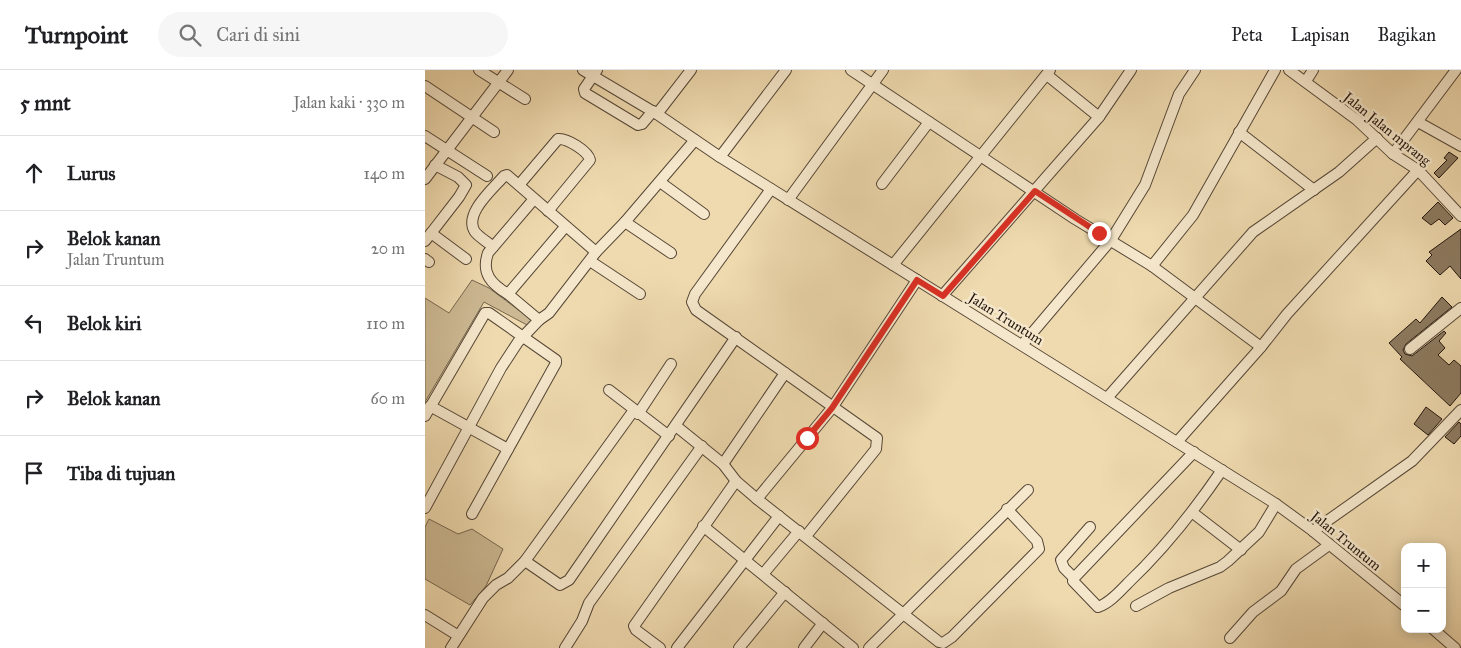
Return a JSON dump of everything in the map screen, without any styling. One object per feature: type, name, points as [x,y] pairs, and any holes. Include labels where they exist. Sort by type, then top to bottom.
[{"type":"street","points":[[479,70],[525,99]]},
{"type":"street","points":[[425,179],[508,70]]},
{"type":"street","name":"Jalan Truntum","points":[[583,70],[595,73],[720,158],[1276,504],[1313,531],[1401,603]]},
{"type":"street","points":[[595,73],[584,91],[632,123],[638,125],[655,113],[691,70]]},
{"type":"street","points":[[720,158],[786,70]]},
{"type":"street","points":[[851,70],[1152,266],[1261,347]]},
{"type":"street","points":[[788,200],[883,70]]},
{"type":"street","points":[[943,296],[1099,117],[1131,70]]},
{"type":"street","points":[[1022,345],[1111,240],[1145,186],[1179,94],[1195,70]]},
{"type":"street","points":[[1152,266],[1193,215],[1275,70]]},
{"type":"street","name":"Jalan Jalan mprang","points":[[1289,70],[1377,138],[1393,154],[1418,170],[1461,216]]},
{"type":"street","points":[[1305,81],[1313,70]]},
{"type":"street","points":[[1393,154],[1457,70]]},
{"type":"street","points":[[893,265],[1049,73],[1099,117]]},
{"type":"street","points":[[425,86],[494,132]]},
{"type":"street","points":[[881,184],[929,122]]},
{"type":"street","points":[[1418,122],[1461,146]]},
{"type":"street","points":[[1239,132],[1314,190]]},
{"type":"street","points":[[425,136],[487,176]]},
{"type":"street","points":[[1107,398],[1253,232],[1339,172],[1377,138]]},
{"type":"street","points":[[519,186],[558,139],[564,139],[587,154],[589,160],[548,211]]},
{"type":"street","points":[[425,508],[501,368],[522,338],[539,320],[549,313],[593,257],[695,140]]},
{"type":"street","points":[[435,165],[458,177],[466,185],[428,237],[467,259]]},
{"type":"street","points":[[1177,442],[1261,347],[1287,314],[1418,170]]},
{"type":"street","points":[[493,247],[476,232],[473,226],[473,215],[504,176],[507,176],[565,227],[593,257],[640,294]]},
{"type":"street","points":[[660,182],[704,214]]},
{"type":"street","points":[[764,573],[802,534],[878,445],[874,435],[832,408],[785,372],[696,310],[698,297],[703,287],[773,190]]},
{"type":"street","points":[[535,199],[493,247],[486,258],[487,276],[495,286],[508,294],[539,320]]},
{"type":"street","points":[[625,222],[671,253]]},
{"type":"street","points":[[508,294],[565,227]]},
{"type":"street","points":[[757,499],[832,408],[917,280]]},
{"type":"street","points":[[1410,349],[1461,308]]},
{"type":"street","points":[[473,514],[557,363],[553,357],[522,338],[489,313],[485,313],[427,411],[469,428],[508,449]]},
{"type":"street","points":[[525,561],[560,585],[565,584],[736,337]]},
{"type":"street","points":[[451,648],[457,635],[483,598],[496,585],[508,578],[525,561],[671,364]]},
{"type":"street","points":[[723,464],[785,372]]},
{"type":"street","points":[[609,390],[669,436]]},
{"type":"street","points":[[1313,531],[1412,461],[1461,411]]},
{"type":"street","points":[[675,426],[723,464],[736,481],[757,499],[934,640],[943,642],[952,637],[1037,552],[1039,544],[1007,509]]},
{"type":"street","points":[[565,648],[582,621],[589,603],[702,446]]},
{"type":"street","points":[[1074,578],[1194,452]]},
{"type":"street","points":[[1090,527],[1061,560],[1064,568],[1074,578],[1073,581],[1091,601],[1100,607],[1152,560],[1193,513],[1222,470]]},
{"type":"street","points":[[660,648],[634,626],[736,481]]},
{"type":"street","points":[[869,648],[1028,490]]},
{"type":"street","points":[[1135,606],[1169,588],[1220,567],[1259,532],[1276,504]]},
{"type":"street","points":[[1193,513],[1241,550]]},
{"type":"street","points":[[677,648],[779,516]]},
{"type":"street","points":[[703,526],[764,573],[853,648]]},
{"type":"street","points":[[1230,638],[1253,612],[1281,591],[1296,569],[1329,545]]},
{"type":"street","points":[[739,648],[785,592]]},
{"type":"street","points":[[425,615],[457,635]]},
{"type":"street","points":[[803,648],[823,623]]},
{"type":"street","points":[[1438,633],[1455,648]]},
{"type":"shaded area","points":[[472,280],[489,288],[532,320],[527,325],[484,302],[425,402],[425,298],[449,313]]},
{"type":"shaded area","points":[[429,519],[458,534],[472,529],[503,549],[486,586],[470,605],[425,579],[425,527]]},
{"type":"building","points":[[1449,152],[1458,158],[1439,178],[1434,173],[1447,160],[1444,158]]},
{"type":"building","points":[[1438,202],[1453,218],[1445,225],[1439,219],[1431,225],[1422,218]]},
{"type":"building","points":[[1461,229],[1461,279],[1450,266],[1440,275],[1426,261],[1432,255],[1429,252]]},
{"type":"building","points":[[1442,297],[1452,307],[1406,344],[1403,350],[1405,354],[1412,356],[1444,331],[1446,333],[1439,341],[1445,348],[1438,355],[1449,365],[1454,360],[1461,366],[1461,393],[1450,406],[1400,359],[1402,357],[1389,343],[1416,319],[1420,323]]},
{"type":"building","points":[[1426,407],[1442,419],[1428,435],[1414,424]]},
{"type":"building","points":[[1459,422],[1461,424],[1461,436],[1454,444],[1445,437]]},
{"type":"route","points":[[807,438],[832,408],[917,280],[943,296],[1035,191],[1099,233]]}]
